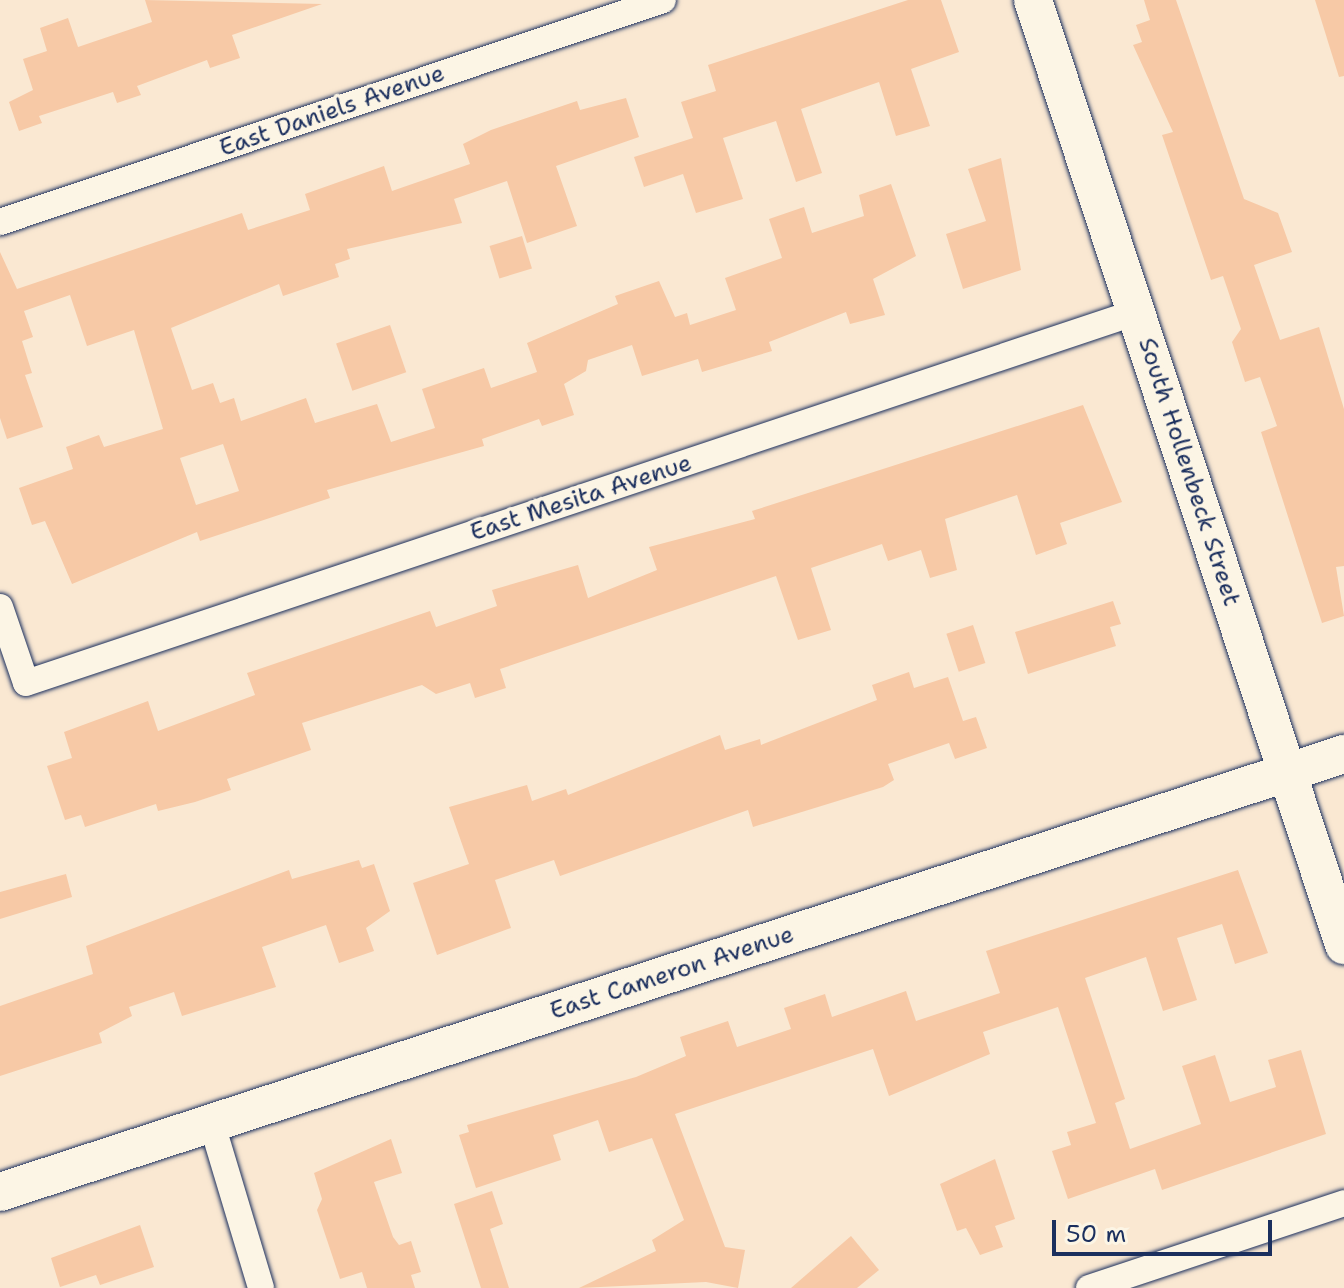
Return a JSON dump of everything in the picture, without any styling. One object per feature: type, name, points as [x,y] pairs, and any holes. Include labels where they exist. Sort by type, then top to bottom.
[{"type":"main road","name":"South Hollenbeck Street","points":[[1033,0],[1344,945]]},
{"type":"main road","name":"East Cameron Avenue","points":[[0,1192],[1344,754]]},
{"type":"street","name":"East Daniels Avenue","points":[[0,222],[663,0]]},
{"type":"street","name":"East Mesita Avenue","points":[[0,607],[26,683],[1137,312]]},
{"type":"street","points":[[211,1121],[261,1288]]},
{"type":"street","points":[[1089,1288],[1344,1203]]},
{"type":"building","points":[[145,0],[322,4],[232,35],[240,58],[210,68],[207,60],[137,86],[141,95],[117,103],[113,92],[39,116],[42,123],[19,131],[9,102],[33,90],[23,59],[47,51],[40,28],[68,18],[78,47],[152,22]]},
{"type":"building","points":[[908,0],[941,0],[959,52],[911,69],[930,126],[896,136],[879,82],[801,109],[822,173],[796,182],[776,121],[723,138],[743,199],[696,213],[683,174],[644,187],[634,157],[693,138],[681,102],[716,91],[708,65]]},
{"type":"building","points":[[1144,0],[1176,0],[1244,199],[1278,213],[1292,252],[1254,265],[1280,340],[1319,327],[1344,409],[1344,566],[1336,567],[1344,616],[1322,623],[1261,432],[1277,426],[1260,377],[1245,382],[1232,342],[1241,329],[1223,276],[1211,280],[1162,135],[1173,132],[1133,45],[1142,42],[1136,25],[1150,20]]},
{"type":"building","points":[[1315,0],[1344,0],[1344,76],[1339,77]]},
{"type":"building","points":[[626,98],[639,137],[556,166],[577,226],[527,243],[507,181],[454,199],[462,223],[347,249],[350,259],[335,264],[339,277],[283,296],[279,284],[171,328],[192,390],[213,383],[220,403],[234,398],[241,421],[306,398],[315,423],[377,404],[391,442],[435,428],[422,389],[484,368],[491,388],[537,372],[527,343],[618,304],[615,296],[659,281],[675,317],[687,313],[690,325],[736,310],[725,278],[782,258],[769,219],[804,207],[812,233],[864,216],[859,195],[891,184],[916,256],[873,279],[885,315],[850,324],[846,312],[769,342],[772,351],[702,372],[698,359],[642,376],[632,345],[588,360],[586,371],[564,384],[574,415],[542,426],[539,419],[482,439],[484,446],[327,490],[330,498],[200,541],[197,532],[72,584],[45,521],[32,525],[19,488],[73,469],[66,447],[99,435],[104,447],[163,429],[134,330],[87,346],[70,295],[24,311],[33,337],[22,341],[32,373],[25,375],[43,427],[7,439],[0,418],[0,252],[17,289],[242,213],[248,230],[310,210],[305,194],[384,166],[392,191],[470,164],[463,144],[491,130],[577,101],[580,110]],"holes":[[[223,444],[239,491],[196,505],[180,458]]]},
{"type":"building","points":[[1001,158],[1021,270],[963,289],[946,234],[986,221],[968,169]]},
{"type":"building","points":[[522,236],[532,269],[499,278],[489,246]]},
{"type":"building","points":[[390,325],[406,372],[352,391],[336,344]]},
{"type":"building","points":[[1083,405],[1122,502],[1060,523],[1067,544],[1036,555],[1017,495],[945,519],[957,570],[930,578],[921,550],[888,561],[882,544],[811,568],[831,630],[798,640],[776,576],[500,669],[506,688],[475,698],[470,683],[436,694],[422,685],[302,723],[311,750],[227,779],[231,790],[158,811],[156,804],[85,827],[81,815],[65,820],[47,766],[72,758],[64,732],[148,701],[158,731],[255,695],[247,673],[430,611],[436,627],[497,606],[492,590],[578,565],[588,598],[657,570],[649,547],[755,519],[752,511]]},
{"type":"building","points":[[1113,601],[1121,624],[1110,627],[1116,646],[1028,674],[1015,632]]},
{"type":"building","points":[[973,625],[985,663],[959,672],[946,634]]},
{"type":"building","points":[[909,672],[914,688],[948,677],[963,721],[976,717],[987,748],[955,759],[949,743],[888,764],[894,780],[883,787],[753,827],[748,810],[560,876],[554,860],[495,880],[511,928],[437,955],[413,883],[469,864],[449,807],[527,785],[532,801],[566,789],[568,795],[720,735],[725,750],[760,739],[761,745],[877,700],[872,685]]},
{"type":"building","points":[[359,860],[362,868],[374,864],[390,911],[366,928],[374,951],[339,963],[326,925],[262,947],[276,987],[182,1016],[174,992],[129,1007],[132,1016],[99,1033],[102,1043],[0,1076],[0,1006],[93,974],[86,946],[289,870],[292,879]]},
{"type":"building","points":[[1238,870],[1268,953],[1235,964],[1222,924],[1177,938],[1197,1000],[1163,1011],[1146,957],[1085,978],[1125,1099],[1115,1103],[1130,1149],[1201,1124],[1182,1066],[1215,1055],[1230,1102],[1276,1087],[1268,1060],[1301,1050],[1326,1134],[1162,1190],[1155,1169],[1068,1199],[1052,1151],[1071,1145],[1067,1132],[1096,1123],[1058,1007],[983,1032],[990,1054],[889,1096],[873,1049],[675,1114],[725,1247],[745,1250],[738,1288],[706,1282],[579,1288],[656,1251],[652,1240],[684,1220],[652,1138],[609,1152],[598,1120],[553,1135],[561,1160],[476,1188],[459,1135],[469,1132],[467,1125],[636,1077],[686,1056],[680,1037],[728,1021],[737,1047],[791,1029],[784,1008],[825,994],[832,1017],[906,991],[916,1021],[1000,993],[986,951]]},
{"type":"building","points":[[66,874],[72,897],[0,919],[0,892]]},
{"type":"building","points":[[391,1139],[402,1173],[374,1182],[393,1237],[399,1245],[411,1241],[421,1272],[411,1275],[415,1288],[367,1288],[362,1272],[340,1279],[317,1210],[322,1199],[314,1173]]},
{"type":"building","points":[[995,1159],[1015,1219],[995,1226],[1003,1247],[980,1255],[966,1228],[957,1231],[940,1184]]},
{"type":"building","points":[[492,1191],[503,1224],[490,1229],[509,1288],[481,1288],[454,1204]]},
{"type":"building","points":[[140,1225],[154,1267],[100,1285],[96,1275],[60,1287],[51,1258]]},
{"type":"building","points":[[851,1236],[879,1270],[857,1288],[791,1288]]}]
